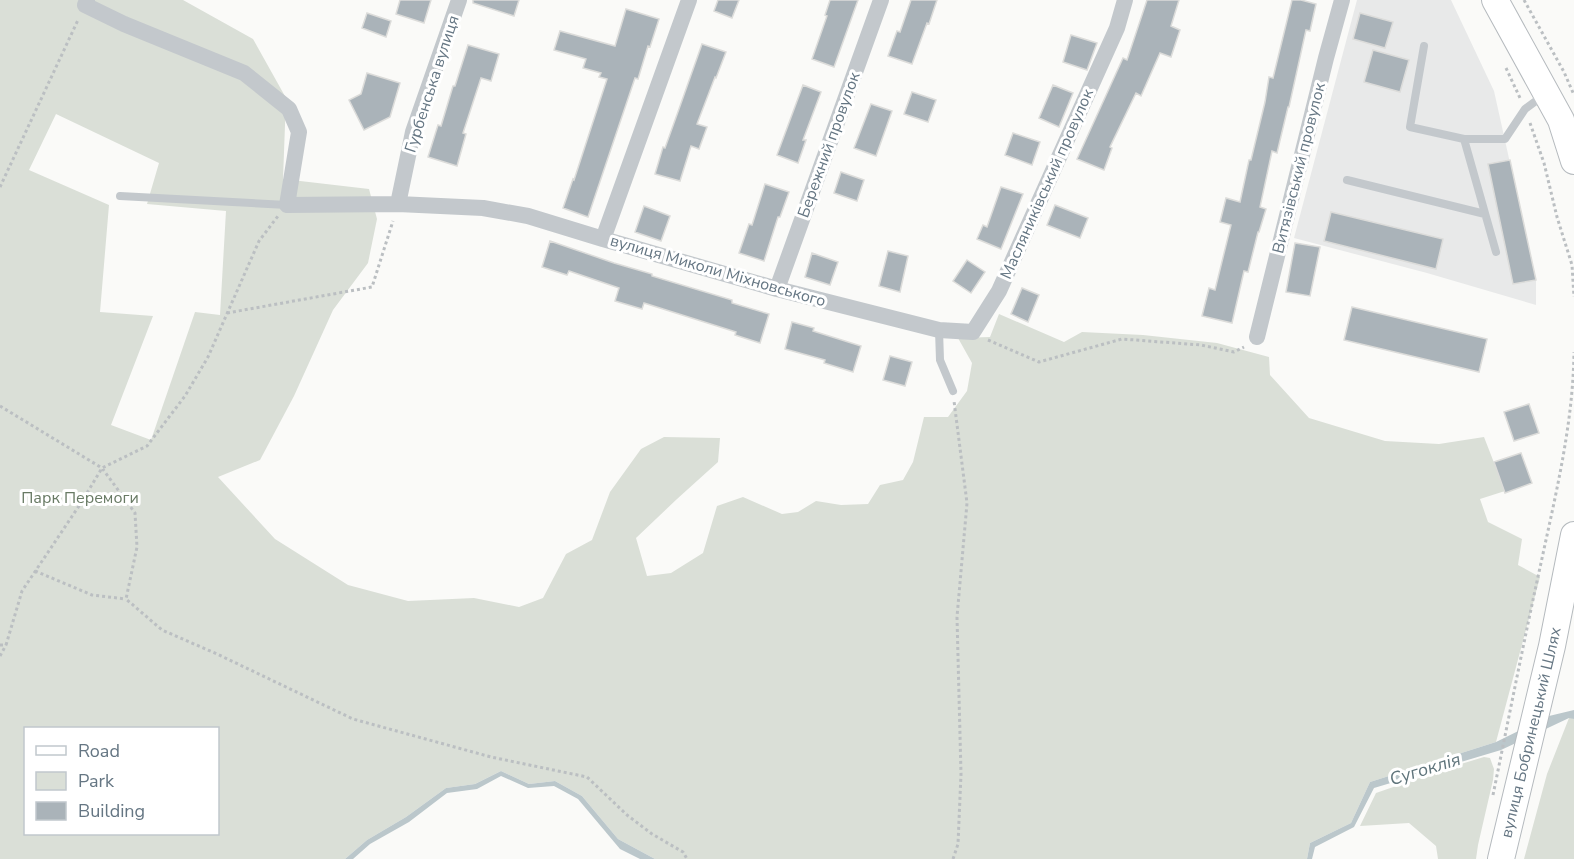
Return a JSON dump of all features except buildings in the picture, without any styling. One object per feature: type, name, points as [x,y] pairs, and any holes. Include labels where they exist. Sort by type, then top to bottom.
[{"type":"main road","points":[[1495,0],[1547,93],[1568,121],[1574,161]]},
{"type":"main road","name":"вулиця Бобринецький Шлях","points":[[1501,859],[1506,786],[1552,646],[1574,535]]},
{"type":"street","name":"Гурбенська вулиця","points":[[398,204],[413,132],[459,0]]},
{"type":"street","name":"вулиця Миколи Міхновського","points":[[689,0],[603,239],[777,289],[939,330]]},
{"type":"street","name":"Бережний провулок","points":[[777,289],[881,0]]},
{"type":"street","name":"Масляниківський провулок","points":[[973,332],[999,291],[1117,28],[1125,0]]},
{"type":"street","name":"Витязівський провулок","points":[[1257,337],[1342,0]]},
{"type":"street","points":[[86,3],[124,24],[244,73],[289,109],[299,132],[287,205],[398,204],[483,208],[528,216],[603,239]]},
{"type":"street","points":[[939,330],[973,332]]},
{"type":"lane","points":[[1424,46],[1410,127],[1464,139],[1505,139],[1525,109],[1547,93]]},
{"type":"lane","points":[[1464,139],[1496,252]]},
{"type":"lane","points":[[1347,180],[1485,214]]},
{"type":"lane","points":[[120,196],[287,205]]},
{"type":"lane","points":[[939,330],[940,360],[953,391]]},
{"type":"path","points":[[1524,0],[1564,72],[1574,95]]},
{"type":"path","points":[[0,187],[86,3]]},
{"type":"path","points":[[1505,66],[1525,109],[1544,163],[1572,265],[1574,297]]},
{"type":"path","points":[[227,313],[372,287],[398,204]]},
{"type":"path","points":[[0,656],[6,645],[22,591],[34,571],[102,468],[147,446],[185,396],[208,357],[259,241],[287,205]]},
{"type":"path","points":[[973,332],[1039,362],[1122,339],[1200,345],[1234,352],[1257,337]]},
{"type":"path","points":[[1506,786],[1525,640],[1567,439],[1574,352]]},
{"type":"path","points":[[953,391],[967,503],[957,617],[961,774],[958,844],[953,859]]},
{"type":"path","points":[[0,406],[102,468],[135,513],[137,547],[126,599]]},
{"type":"path","points":[[34,571],[92,595],[126,599],[162,630],[353,719],[491,757],[587,777],[627,815],[652,834],[683,852],[687,859]]},
{"type":"path","points":[[0,645],[6,645]]},
{"type":"shaded area","points":[[1357,0],[1451,0],[1494,91],[1536,280],[1536,305],[1294,238]]},
{"type":"green space","name":"Парк Перемоги","points":[[0,0],[183,0],[253,39],[286,98],[283,179],[369,189],[377,219],[368,263],[333,310],[294,396],[260,460],[218,477],[275,539],[348,585],[408,601],[474,598],[519,607],[543,598],[566,554],[592,540],[610,492],[641,449],[664,437],[720,438],[718,462],[636,538],[647,576],[671,573],[703,553],[717,506],[743,497],[782,514],[798,512],[816,501],[841,505],[868,504],[880,485],[903,480],[913,462],[924,417],[948,417],[967,391],[972,363],[958,338],[990,337],[999,314],[1064,342],[1082,332],[1143,335],[1217,343],[1269,357],[1270,375],[1309,418],[1385,441],[1439,444],[1484,437],[1505,491],[1480,499],[1488,522],[1522,539],[1518,565],[1540,577],[1496,742],[1370,782],[1351,823],[1310,843],[1307,859],[655,859],[618,839],[582,796],[555,781],[529,784],[501,771],[475,784],[446,788],[406,817],[367,840],[345,859],[0,859]],"holes":[[[56,114],[159,163],[147,204],[226,211],[220,315],[195,312],[151,440],[111,425],[153,316],[100,312],[109,205],[29,170]]]},
{"type":"green space","points":[[1570,717],[1574,719],[1574,859],[1524,859],[1547,774]]},
{"type":"green space","points":[[1484,757],[1490,758],[1494,769],[1476,859],[1438,859],[1436,846],[1409,823],[1360,826],[1376,793]]},
{"type":"water","name":"Сугоклія","points":[[1574,710],[1574,719],[1569,718],[1501,750],[1374,788],[1354,827],[1315,847],[1312,859],[1307,859],[1310,843],[1351,823],[1370,782],[1496,742],[1549,716]]},
{"type":"water","points":[[501,771],[529,784],[555,781],[582,796],[618,839],[655,859],[640,859],[620,849],[578,799],[554,786],[528,788],[501,776],[477,789],[447,793],[409,822],[370,844],[353,859],[345,859],[367,840],[406,817],[446,788],[475,784]]}]
